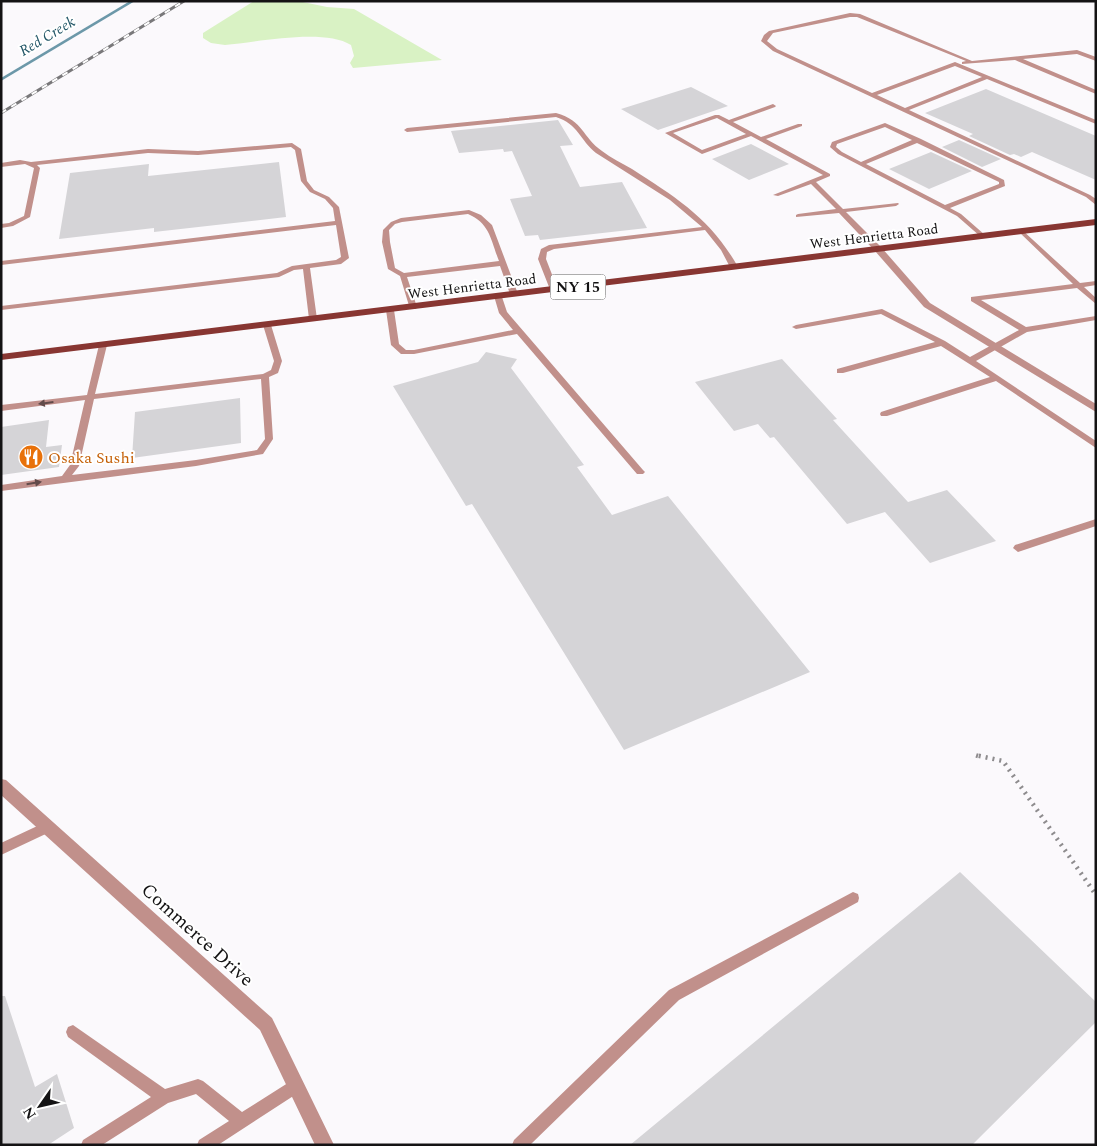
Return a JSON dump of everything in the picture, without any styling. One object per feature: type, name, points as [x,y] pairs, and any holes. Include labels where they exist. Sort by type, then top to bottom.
[{"type":"main road","name":"West Henrietta Road","points":[[1,357],[1096,222]]},
{"type":"street","points":[[878,249],[927,305],[1096,409]]},
{"type":"street","name":"Commerce Drive","points":[[1,785],[266,1024],[325,1145]]},
{"type":"lane","points":[[970,61],[858,15],[771,32],[764,41],[775,50],[1088,196],[1096,203]]},
{"type":"lane","points":[[872,95],[956,64],[970,61],[1077,52],[1096,59]]},
{"type":"lane","points":[[1014,58],[1096,92]]},
{"type":"lane","points":[[956,64],[1096,122]]},
{"type":"lane","points":[[905,110],[987,77]]},
{"type":"lane","points":[[728,122],[774,106]]},
{"type":"lane","points":[[408,130],[556,115],[566,118],[581,128],[595,149],[692,210],[726,250],[734,267]]},
{"type":"lane","points":[[752,134],[702,152],[668,132],[717,116],[752,134],[828,175],[776,195]]},
{"type":"lane","points":[[760,139],[800,125]]},
{"type":"lane","points":[[946,207],[1003,184],[1002,181],[885,125],[834,143],[833,147],[840,153],[946,207],[959,215],[983,236]]},
{"type":"lane","points":[[861,164],[918,140]]},
{"type":"lane","points":[[1,165],[148,151],[198,153],[292,145],[298,149],[304,181],[312,191],[327,198],[336,207],[345,258],[343,260],[292,268],[279,275],[1,308]]},
{"type":"lane","points":[[1,226],[16,223],[27,217],[37,168],[33,163]]},
{"type":"lane","points":[[812,181],[878,249]]},
{"type":"lane","points":[[1088,196],[1096,193]]},
{"type":"lane","points":[[798,216],[896,204]]},
{"type":"lane","points":[[503,263],[403,275],[392,269],[386,242],[386,230],[393,223],[402,220],[470,212],[479,216],[489,225],[503,263],[514,294]]},
{"type":"lane","points":[[1,263],[339,223]]},
{"type":"lane","points":[[554,290],[542,259],[544,251],[552,247],[707,228]]},
{"type":"lane","points":[[1021,231],[1096,302]]},
{"type":"lane","points":[[306,266],[313,319]]},
{"type":"lane","points":[[403,275],[413,307]]},
{"type":"lane","points":[[1025,330],[974,299],[1096,282]]},
{"type":"lane","points":[[498,296],[503,313],[640,472]]},
{"type":"lane","points":[[390,310],[395,346],[404,352],[414,352],[518,331]]},
{"type":"lane","points":[[796,327],[882,311],[942,343],[1096,445]]},
{"type":"lane","points":[[970,361],[1025,330],[1096,318]]},
{"type":"lane","points":[[1,408],[265,376],[276,371],[278,361],[267,324]]},
{"type":"lane","points":[[840,371],[942,343]]},
{"type":"lane","points":[[66,477],[74,466],[103,345]]},
{"type":"lane","points":[[1,488],[66,477],[220,460],[260,452],[269,439],[265,376]]},
{"type":"lane","points":[[884,414],[997,378]]},
{"type":"lane","points":[[1018,548],[1096,522]]},
{"type":"lane","points":[[1,849],[48,827]]},
{"type":"lane","points":[[519,1145],[674,995],[853,898]]},
{"type":"lane","points":[[73,1032],[164,1097]]},
{"type":"lane","points":[[88,1145],[164,1097],[198,1086],[242,1121]]},
{"type":"lane","points":[[204,1145],[296,1086]]},
{"type":"path","points":[[978,756],[975,755],[1003,761],[1096,895]]},
{"type":"green space","points":[[254,1],[298,1],[327,7],[354,9],[442,60],[353,68],[350,63],[354,56],[351,45],[325,37],[290,38],[225,45],[211,43],[203,38],[203,33]]},
{"type":"building","points":[[691,87],[728,106],[658,130],[621,109]]},
{"type":"building","points":[[986,89],[1096,136],[1096,180],[1032,152],[1021,157],[1014,154],[1010,155],[969,136],[973,134],[925,113]]},
{"type":"building","points":[[558,120],[573,145],[560,146],[580,187],[622,182],[647,228],[540,240],[538,235],[525,236],[510,199],[532,196],[512,151],[504,152],[503,149],[459,153],[451,131]]},
{"type":"building","points":[[959,140],[1001,159],[982,167],[942,147]]},
{"type":"building","points":[[751,144],[789,164],[749,180],[712,159]]},
{"type":"building","points":[[931,152],[972,171],[929,189],[889,169]]},
{"type":"building","points":[[279,162],[286,217],[154,232],[154,228],[59,239],[70,173],[149,164],[148,176]]},
{"type":"building","points":[[486,352],[517,359],[511,368],[584,465],[577,467],[612,515],[668,496],[810,672],[624,750],[472,504],[466,506],[393,386],[478,362]]},
{"type":"building","points":[[782,359],[837,419],[833,420],[908,502],[947,490],[996,541],[930,563],[885,512],[847,524],[774,437],[770,438],[758,424],[734,431],[695,382]]},
{"type":"building","points":[[240,398],[241,443],[132,458],[135,412]]},
{"type":"building","name":"Osaka Sushi","points":[[49,420],[46,447],[62,445],[59,467],[1,475],[1,427]]},
{"type":"building","points":[[960,872],[1096,1002],[1096,1022],[972,1145],[630,1145]]},
{"type":"building","points":[[1,996],[5,996],[35,1087],[57,1074],[74,1128],[48,1145],[1,1145]]},
{"type":"waterway","name":"Red Creek","points":[[1,80],[133,1]]},
{"type":"railway","points":[[1,113],[184,1]]},
{"type":"place","name":"Osaka Sushi","points":[[31,457]]}]
